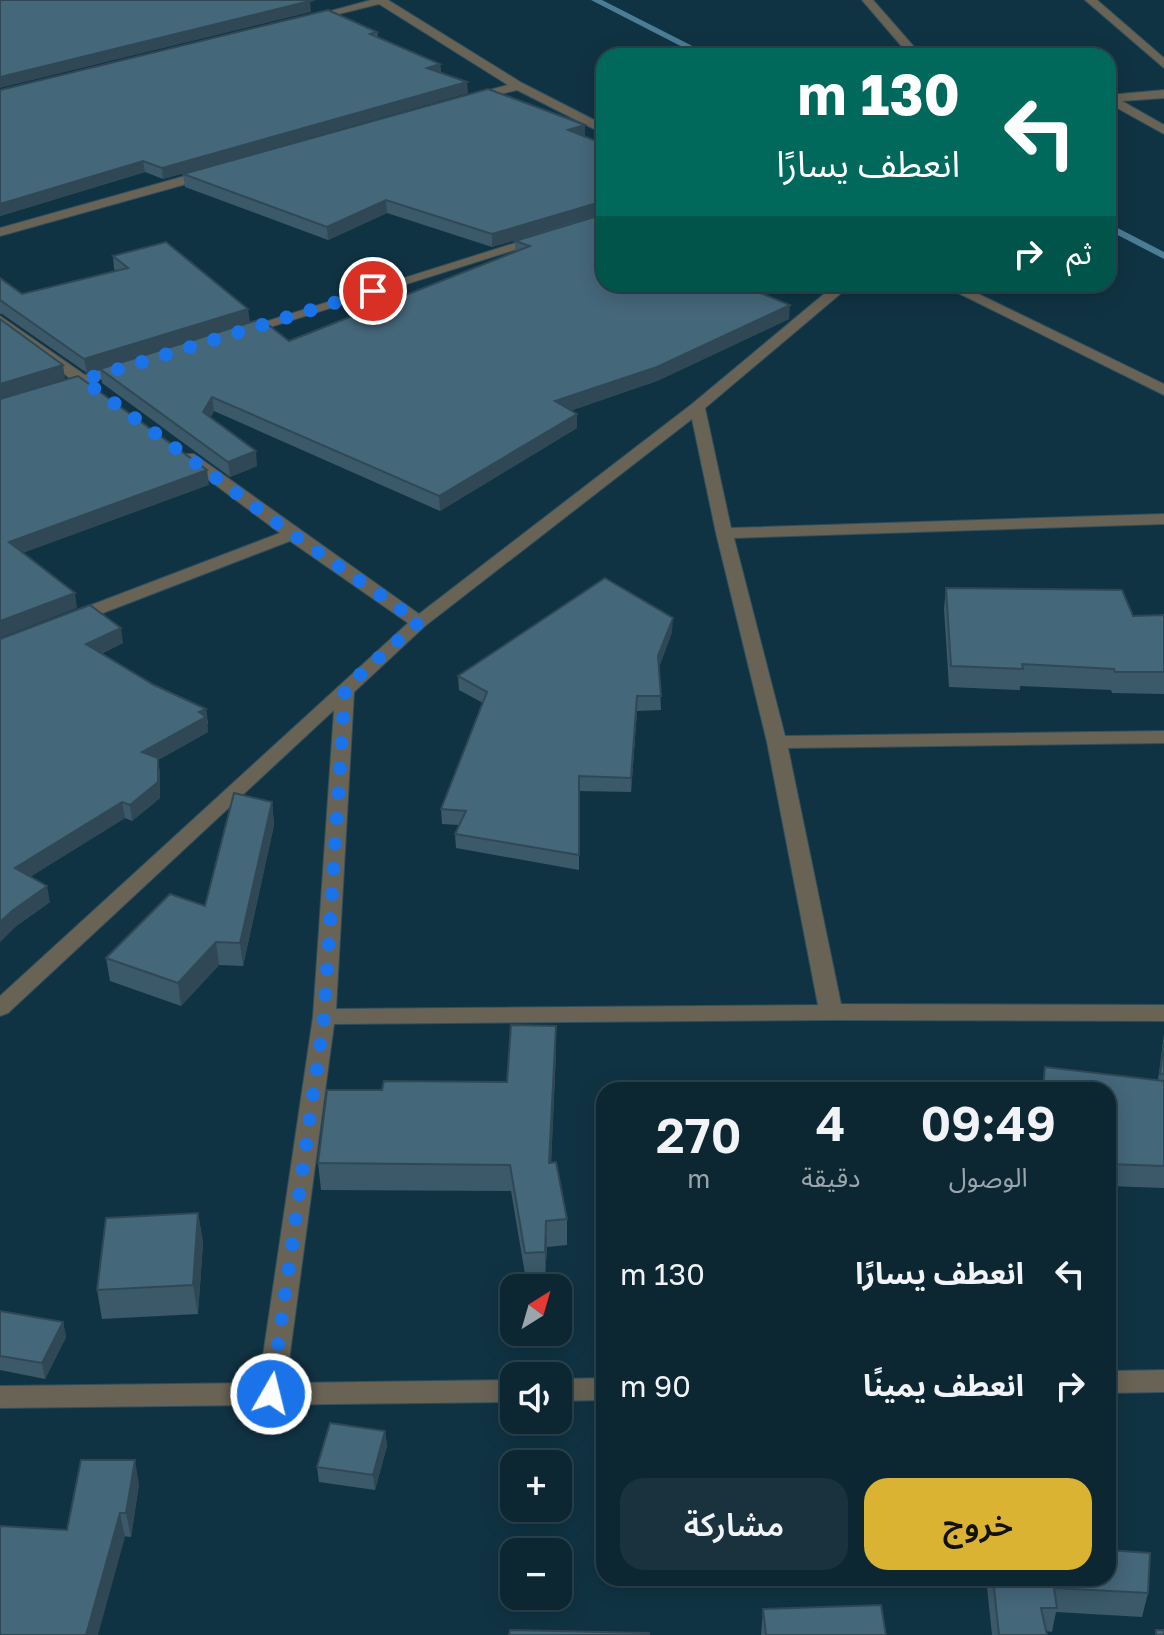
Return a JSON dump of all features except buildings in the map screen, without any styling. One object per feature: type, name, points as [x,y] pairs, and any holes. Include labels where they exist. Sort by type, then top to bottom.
[{"type":"street","points":[[289,23],[380,0],[518,86],[596,126]]},
{"type":"street","points":[[867,0],[909,48]]},
{"type":"street","points":[[1090,0],[1164,64]]},
{"type":"street","points":[[457,103],[518,86]]},
{"type":"street","points":[[1116,98],[1164,94]]},
{"type":"street","points":[[1116,103],[1164,130]]},
{"type":"street","points":[[0,232],[228,168]]},
{"type":"street","points":[[232,334],[559,234]]},
{"type":"street","points":[[0,1008],[419,622],[697,407],[835,292]]},
{"type":"street","points":[[963,292],[1164,390]]},
{"type":"street","points":[[0,320],[108,398]]},
{"type":"street","points":[[42,393],[143,362]]},
{"type":"street","points":[[697,407],[724,533],[777,742],[831,1012]]},
{"type":"street","points":[[169,443],[419,622]]},
{"type":"street","points":[[724,533],[1164,519]]},
{"type":"street","points":[[58,624],[292,534]]},
{"type":"street","points":[[271,1394],[324,1017],[345,688]]},
{"type":"street","points":[[777,742],[1164,737]]},
{"type":"street","points":[[324,1017],[831,1012],[1164,1013]]},
{"type":"street","points":[[1116,1382],[1164,1381]]},
{"type":"street","points":[[572,1390],[596,1389]]},
{"type":"street","points":[[0,1397],[500,1391]]},
{"type":"waterway","points":[[595,0],[691,48]]},
{"type":"waterway","points":[[1116,230],[1164,256]]},
{"type":"route","points":[[271,1394],[324,1017],[345,688],[419,622],[292,534],[83,380],[373,291]]}]
